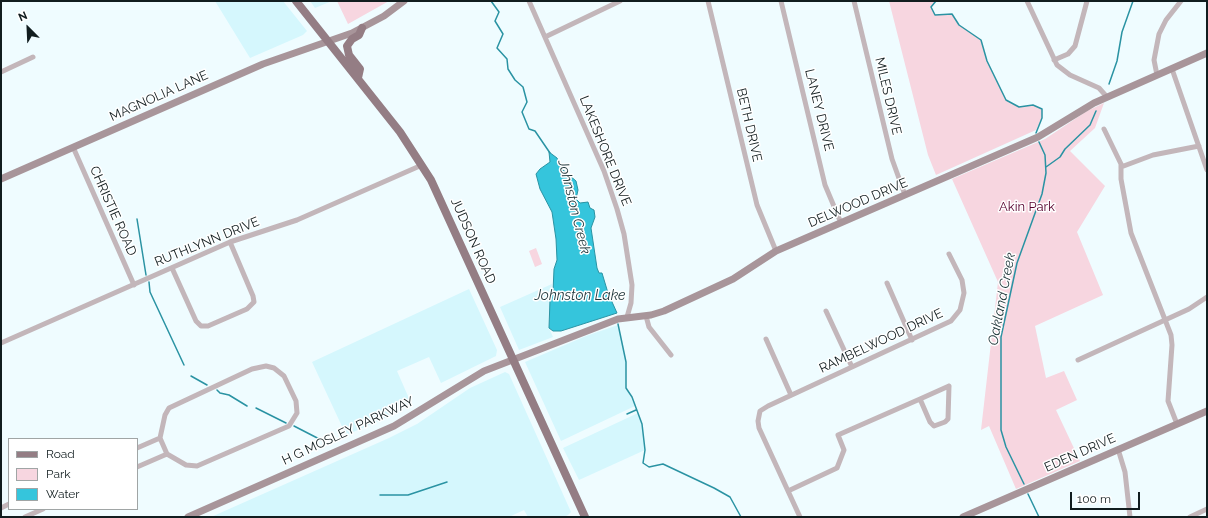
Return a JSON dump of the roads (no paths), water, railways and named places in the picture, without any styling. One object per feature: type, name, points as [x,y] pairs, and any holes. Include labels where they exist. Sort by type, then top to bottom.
[{"type":"main road","name":"JUDSON ROAD","points":[[296,1],[402,135],[422,165],[441,200],[582,516]]},
{"type":"main road","points":[[358,78],[360,69],[349,55],[347,46],[352,39],[359,35],[362,28]]},
{"type":"street","name":"MAGNOLIA LANE","points":[[2,177],[262,64],[329,42],[362,28],[384,16],[404,1]]},
{"type":"street","name":"LAKESHORE DRIVE","points":[[529,1],[601,165],[618,213],[632,285],[631,303],[627,317]]},
{"type":"street","points":[[545,37],[620,1]]},
{"type":"street","name":"BETH DRIVE","points":[[708,1],[757,206],[776,251]]},
{"type":"street","name":"LANEY DRIVE","points":[[781,1],[825,185],[840,223]]},
{"type":"street","name":"MILES DRIVE","points":[[854,1],[892,159],[905,196]]},
{"type":"street","points":[[1027,1],[1054,60],[1067,74],[1099,88],[1107,97]]},
{"type":"street","points":[[1054,60],[1070,53],[1075,46],[1087,1]]},
{"type":"street","points":[[1157,75],[1154,60],[1159,34],[1166,20],[1180,1]]},
{"type":"street","name":"DELWOOD DRIVE","points":[[513,359],[627,317],[646,316],[664,311],[724,284],[776,251],[1038,137],[1085,108],[1107,97],[1207,54]]},
{"type":"street","points":[[1,72],[33,57]]},
{"type":"street","points":[[1172,69],[1207,170]]},
{"type":"street","points":[[1104,129],[1121,167],[1121,179],[1131,233],[1166,320],[1172,343],[1168,401],[1177,424]]},
{"type":"street","points":[[1121,167],[1153,155],[1199,146]]},
{"type":"street","name":"CHRISTIE ROAD","points":[[73,147],[134,285]]},
{"type":"street","name":"RUTHLYNN DRIVE","points":[[1,343],[230,242],[250,234],[297,220],[422,165]]},
{"type":"street","points":[[172,268],[196,321],[200,326],[208,326],[252,306],[254,298],[230,242]]},
{"type":"street","name":"RAMBELWOOD DRIVE","points":[[788,492],[759,428],[758,418],[764,408],[948,323],[956,316],[962,306],[964,296],[963,284],[949,254]]},
{"type":"street","points":[[887,283],[912,340]]},
{"type":"street","points":[[1078,360],[1193,307],[1207,297]]},
{"type":"street","points":[[826,312],[852,367]]},
{"type":"street","points":[[646,316],[649,328],[671,355]]},
{"type":"street","points":[[766,339],[791,395]]},
{"type":"street","name":"H G MOSLEY PARKWAY","points":[[188,517],[394,426],[470,378],[513,359]]},
{"type":"street","points":[[266,366],[274,368],[284,376],[297,402],[295,419],[288,427],[197,466],[186,465],[167,454],[160,438],[165,413],[171,407],[256,368],[266,366]]},
{"type":"street","points":[[800,517],[788,492],[837,468],[844,450],[838,435],[949,386],[947,421],[937,426],[932,425],[920,399]]},
{"type":"street","name":"EDEN DRIVE","points":[[963,517],[1207,411]]},
{"type":"street","points":[[138,448],[160,438]]},
{"type":"street","points":[[1118,450],[1126,472],[1130,517]]},
{"type":"street","points":[[138,467],[167,454]]},
{"type":"street","points":[[1190,517],[1207,509]]},
{"type":"street","points":[[25,517],[41,510]]},
{"type":"water","name":"Johnston Lake","points":[[549,152],[557,158],[562,169],[576,181],[578,190],[576,199],[580,203],[588,202],[590,208],[594,210],[595,217],[591,228],[597,268],[599,273],[602,273],[608,293],[617,313],[561,331],[553,331],[549,328],[550,300],[553,292],[554,269],[557,260],[556,239],[552,212],[540,189],[536,174],[550,162]]},
{"type":"waterway","name":"Johnston Creek","points":[[491,1],[499,12],[495,21],[503,34],[497,48],[507,59],[508,69],[515,80],[523,87],[527,102],[522,112],[529,129],[535,131],[550,153]]},
{"type":"waterway","name":"Oakland Creek","points":[[936,1],[931,7],[935,15],[952,14],[959,25],[981,40],[987,61],[1006,100],[1019,107],[1033,105],[1042,109],[1042,118],[1036,133]]},
{"type":"waterway","points":[[1109,84],[1117,61],[1122,32],[1133,1]]},
{"type":"waterway","points":[[1046,167],[1060,157],[1065,149],[1090,125],[1096,111]]},
{"type":"waterway","name":"Oakland Creek","points":[[1024,484],[1006,447],[1001,430],[1001,337],[1017,263],[1042,194],[1046,173],[1045,155],[1039,142]]},
{"type":"waterway","points":[[137,219],[146,275]]},
{"type":"waterway","points":[[149,282],[150,292],[184,365]]},
{"type":"waterway","name":"Johnston Creek","points":[[618,324],[626,362],[626,388],[632,397],[642,424],[645,450],[643,463],[649,467],[663,464],[714,488],[730,497],[741,517]]},
{"type":"waterway","points":[[191,376],[207,385]]},
{"type":"waterway","points":[[217,390],[220,393],[229,395],[247,406]]},
{"type":"waterway","points":[[256,408],[286,423]]},
{"type":"waterway","points":[[627,414],[636,410]]},
{"type":"waterway","points":[[294,426],[327,443]]},
{"type":"waterway","points":[[380,495],[408,495],[447,482]]},
{"type":"waterway","name":"Oakland Creek","points":[[1028,494],[1039,517]]},
{"type":"park label","name":"Akin Park","points":[[1027,207]]}]
